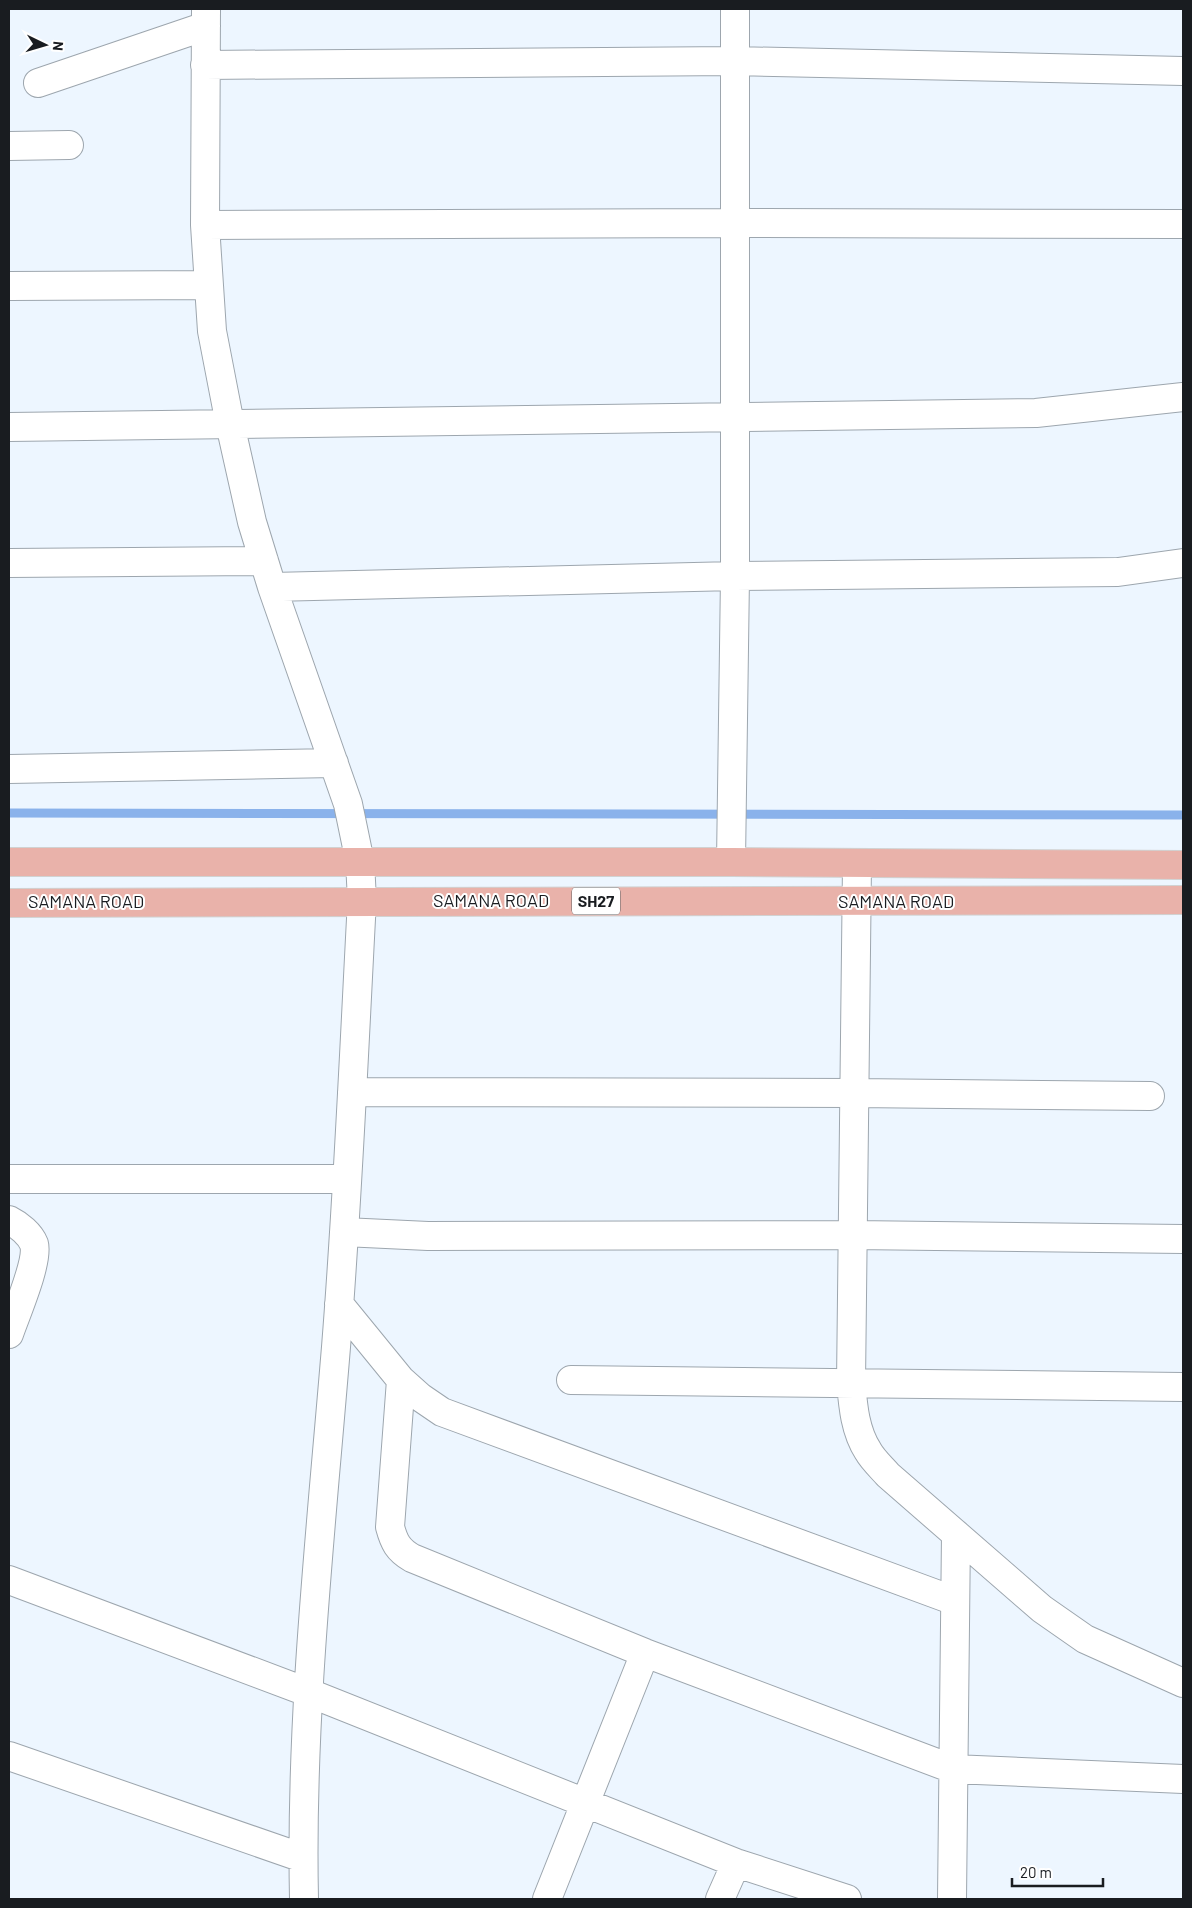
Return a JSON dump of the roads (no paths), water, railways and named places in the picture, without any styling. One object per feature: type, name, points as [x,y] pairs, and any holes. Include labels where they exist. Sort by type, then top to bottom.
[{"type":"main road","name":"SH27","points":[[9,862],[731,862],[1183,865]]},
{"type":"main road","name":"SAMANA ROAD","points":[[9,903],[362,900],[857,902],[1183,900]]},
{"type":"street","points":[[731,862],[735,576],[735,9]]},
{"type":"street","points":[[38,83],[206,17],[205,225],[212,331],[252,522],[272,587],[352,816],[360,862],[362,900],[344,1232],[308,1692],[303,1858],[304,1899]]},
{"type":"street","points":[[205,65],[734,61],[1183,71]]},
{"type":"street","points":[[9,146],[69,145]]},
{"type":"street","points":[[205,225],[735,222],[1183,224]]},
{"type":"street","points":[[9,286],[209,285]]},
{"type":"street","points":[[9,427],[1036,413],[1183,397]]},
{"type":"street","points":[[9,563],[264,561]]},
{"type":"street","points":[[272,587],[735,576],[1118,572],[1183,563]]},
{"type":"street","points":[[9,769],[334,764]]},
{"type":"street","points":[[857,864],[852,1383],[854,1412],[859,1433],[868,1451],[888,1475],[1042,1609],[1085,1639],[1183,1683]]},
{"type":"street","points":[[352,1092],[855,1093],[1150,1096]]},
{"type":"street","points":[[9,1179],[347,1179]]},
{"type":"street","points":[[9,1220],[28,1234],[34,1245],[34,1263],[9,1334]]},
{"type":"street","points":[[344,1232],[415,1236],[854,1236],[1183,1239]]},
{"type":"street","points":[[339,1304],[401,1380],[420,1397],[442,1412],[955,1601]]},
{"type":"street","points":[[401,1380],[390,1527],[394,1543],[402,1553],[645,1653],[954,1769],[1183,1779]]},
{"type":"street","points":[[571,1380],[1183,1387]]},
{"type":"street","points":[[952,1899],[956,1534]]},
{"type":"street","points":[[9,1580],[308,1692],[736,1863],[847,1899]]},
{"type":"street","points":[[547,1899],[645,1653]]},
{"type":"street","points":[[9,1756],[303,1858]]},
{"type":"street","points":[[720,1899],[736,1863]]},
{"type":"waterway","points":[[9,813],[1183,815]]}]
